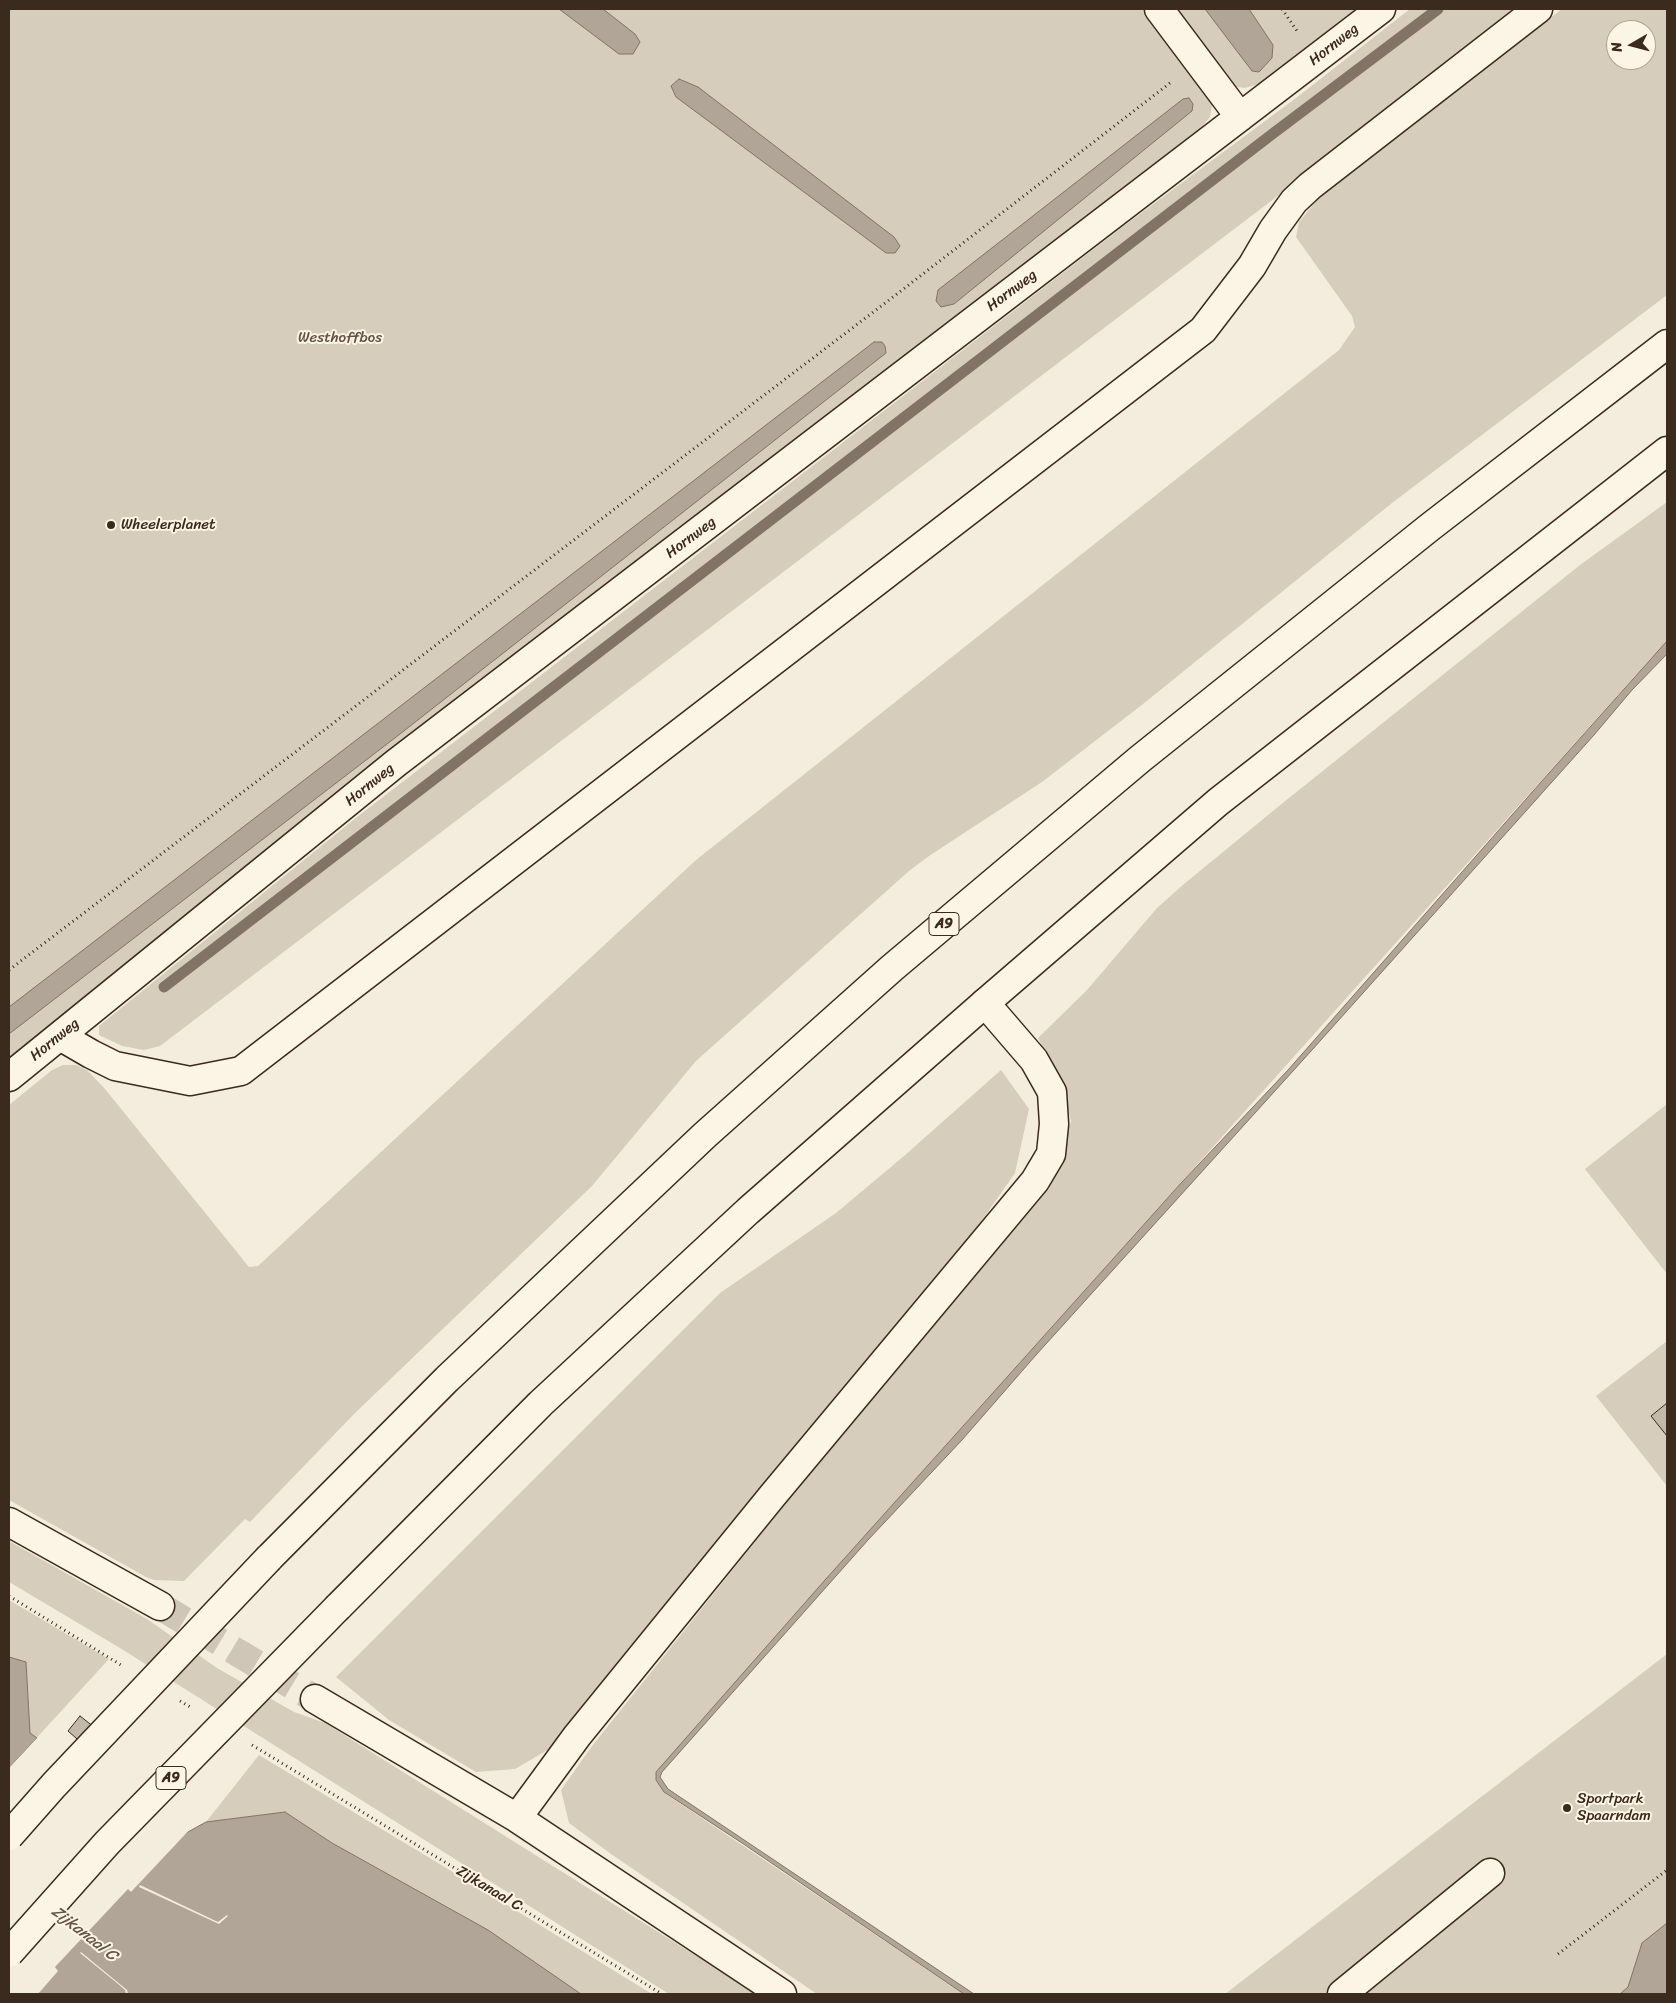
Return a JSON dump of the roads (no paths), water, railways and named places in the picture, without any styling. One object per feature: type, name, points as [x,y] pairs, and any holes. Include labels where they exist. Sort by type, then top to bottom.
[{"type":"main road","points":[[1159,9],[1240,117]]},
{"type":"main road","name":"Hornweg","points":[[9,1077],[396,763],[1381,9]]},
{"type":"main road","points":[[60,1036],[115,1066],[190,1081],[241,1071],[1203,330],[1252,266],[1273,230],[1294,201],[1310,186],[1538,9]]},
{"type":"main road","name":"A9","points":[[9,1836],[54,1785],[269,1558],[469,1359],[705,1136],[892,968],[1140,759],[1430,527],[1667,344]]},
{"type":"main road","name":"A9","points":[[9,1953],[107,1843],[540,1404],[748,1211],[985,1002],[1218,802],[1667,451]]},
{"type":"main road","points":[[517,1818],[578,1736],[773,1495],[1034,1181],[1051,1154],[1054,1124],[1052,1092],[1034,1060],[985,1002]]},
{"type":"main road","points":[[9,1522],[160,1606]]},
{"type":"main road","points":[[315,1699],[517,1818],[782,1994]]},
{"type":"main road","points":[[1342,1994],[1490,1873]]},
{"type":"water","points":[[559,9],[603,9],[635,34],[640,42],[633,54],[619,54]]},
{"type":"water","points":[[1205,9],[1249,9],[1273,45],[1272,58],[1259,72],[1252,71]]},
{"type":"water","points":[[679,79],[698,87],[894,237],[900,246],[895,253],[886,253],[676,97],[671,86]]},
{"type":"water","points":[[1189,98],[1193,104],[1192,111],[954,304],[941,307],[936,301],[938,290],[1183,99]]},
{"type":"water","points":[[874,342],[882,342],[886,353],[400,734],[9,1034],[9,1007]]},
{"type":"water","points":[[1667,641],[1667,654],[1632,690],[1312,1050],[1036,1355],[962,1440],[868,1540],[662,1772],[660,1777],[668,1789],[974,1994],[964,1994],[664,1792],[656,1780],[656,1772],[825,1580],[1182,1182],[1288,1070]]},
{"type":"water","points":[[9,1657],[26,1662],[30,1733],[37,1738],[9,1768]]},
{"type":"water","name":"Zijkanaal C","points":[[285,1812],[332,1843],[488,1930],[581,1994],[9,1994],[168,1843],[206,1822]]},
{"type":"water","points":[[1667,1923],[1667,1994],[1620,1994],[1628,1987],[1642,1943]]},
{"type":"waterway","points":[[164,987],[1271,135],[1438,9]]},
{"type":"tunnel","points":[[160,1606],[315,1699]]},
{"type":"place","name":"Wheelerplanet","points":[[111,525]]},
{"type":"place","name":"Sportpark Spaarndam","points":[[1567,1808]]},
{"type":"park label","name":"Westhoffbos","points":[[340,338]]}]
